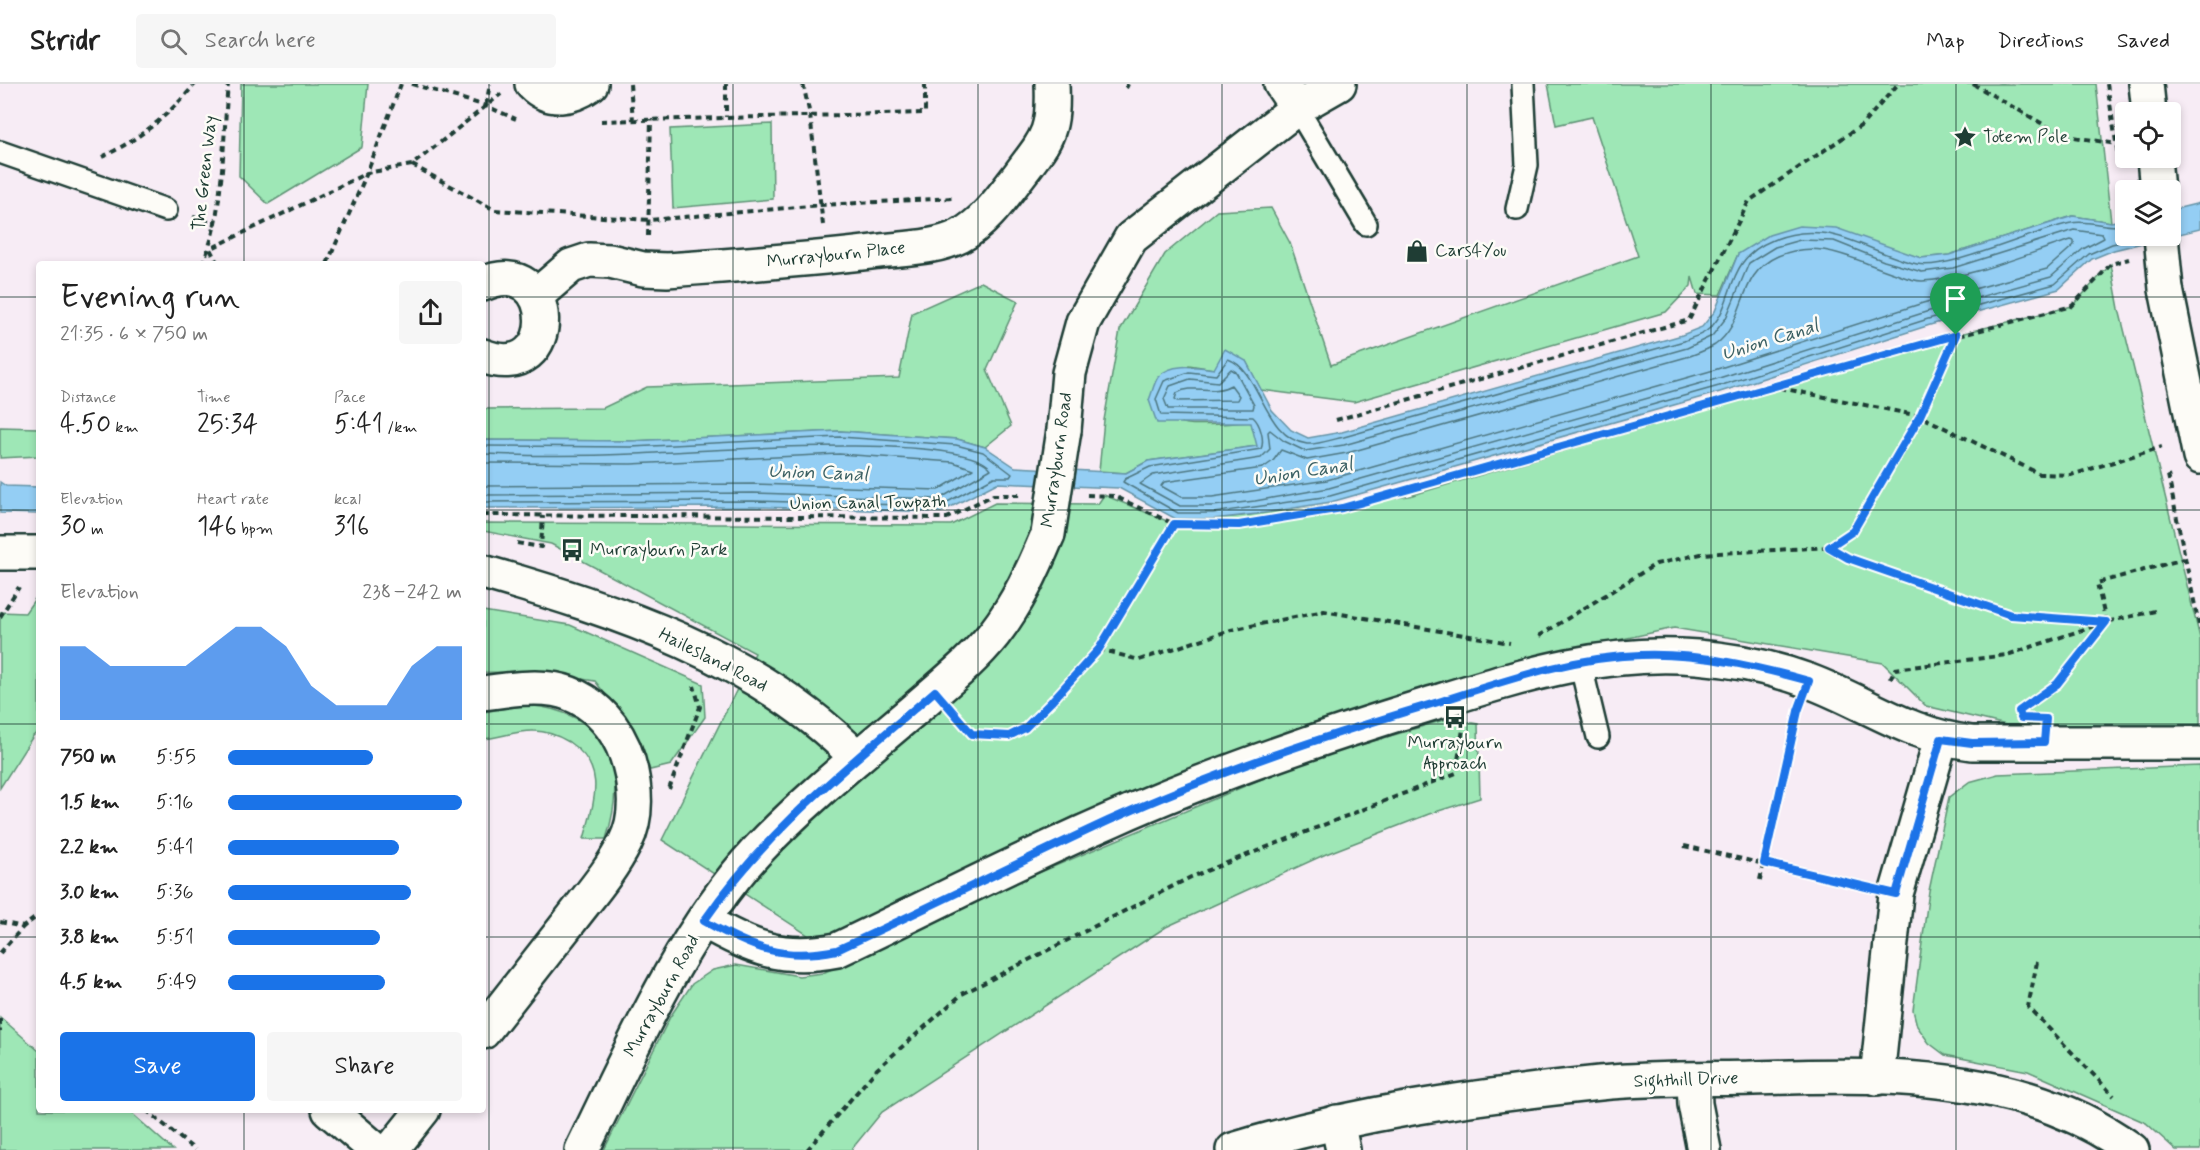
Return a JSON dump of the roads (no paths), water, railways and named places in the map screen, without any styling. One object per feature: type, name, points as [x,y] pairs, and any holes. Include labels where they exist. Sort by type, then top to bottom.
[{"type":"street","points":[[518,88],[563,97],[578,93],[591,84]]},
{"type":"street","name":"Murrayburn Place","points":[[537,296],[571,266],[589,260],[610,261],[643,269],[667,270],[827,258],[934,245],[959,236],[977,225],[1050,132],[1054,114],[1052,84]]},
{"type":"street","name":"Murrayburn Road","points":[[582,1150],[633,1047],[704,921],[755,853],[797,811],[935,691],[993,635],[1024,590],[1048,534],[1064,430],[1069,373],[1083,322],[1131,238],[1289,96],[1339,84]]},
{"type":"street","points":[[2146,84],[2148,102]]},
{"type":"street","points":[[2162,246],[2166,290],[2200,456]]},
{"type":"street","points":[[486,283],[510,279],[525,285],[537,296],[543,311],[543,327],[538,342],[526,353],[512,360],[496,361],[486,357]]},
{"type":"street","points":[[0,553],[36,553]]},
{"type":"street","name":"Hailesland Road","points":[[486,573],[533,586],[681,639],[789,700],[839,740],[857,758]]},
{"type":"street","points":[[704,921],[723,932],[781,954],[811,955],[837,950],[1110,820],[1349,729],[1469,692],[1531,658],[1580,662],[1640,655],[1698,657],[1744,663],[1809,681],[1874,712],[1941,739],[1972,743],[2200,742]]},
{"type":"street","points":[[486,693],[532,686],[550,687],[585,700],[602,714],[616,733],[627,760],[634,790],[633,817],[626,842],[598,885],[486,1028]]},
{"type":"street","points":[[1877,1078],[1896,894],[1941,739]]},
{"type":"street","name":"Sighthill Drive","points":[[1233,1150],[1340,1136],[1422,1106],[1602,1083],[1794,1077],[1877,1078],[1967,1086],[2028,1099],[2079,1119],[2123,1144]]},
{"type":"street","points":[[1694,1080],[1704,1150]]},
{"type":"street","points":[[333,1113],[376,1150]]},
{"type":"street","points":[[392,1150],[421,1113]]},
{"type":"lane","points":[[1517,209],[1527,165],[1523,84]]},
{"type":"lane","points":[[1289,96],[1366,224]]},
{"type":"lane","points":[[0,152],[166,210]]},
{"type":"lane","points":[[1580,662],[1598,737]]},
{"type":"water","points":[[2200,203],[2200,229],[2181,234],[2181,208]]},
{"type":"water","name":"Union Canal","points":[[2073,216],[2115,221],[2115,246],[2130,246],[2092,259],[2059,289],[1930,325],[1720,392],[1331,502],[1213,519],[1176,519],[1119,488],[997,483],[941,512],[753,507],[486,508],[486,440],[631,441],[840,431],[957,439],[985,447],[1015,467],[1126,473],[1148,461],[1257,446],[1251,423],[1157,423],[1149,400],[1158,377],[1163,372],[1177,367],[1214,369],[1225,349],[1246,361],[1272,410],[1291,430],[1308,438],[1342,432],[1682,335],[1702,327],[1715,311],[1738,254],[1769,235],[1799,226],[1836,228],[1921,258],[1949,255]]},
{"type":"water","points":[[0,482],[6,486],[36,487],[36,514],[0,513]]},
{"type":"place","name":"Totem Pole","points":[[1965,137]]},
{"type":"place","name":"Cars4You","points":[[1417,251]]},
{"type":"place","name":"Murrayburn Park","points":[[572,550]]},
{"type":"place","name":"Murrayburn Approach","points":[[1455,717]]}]
